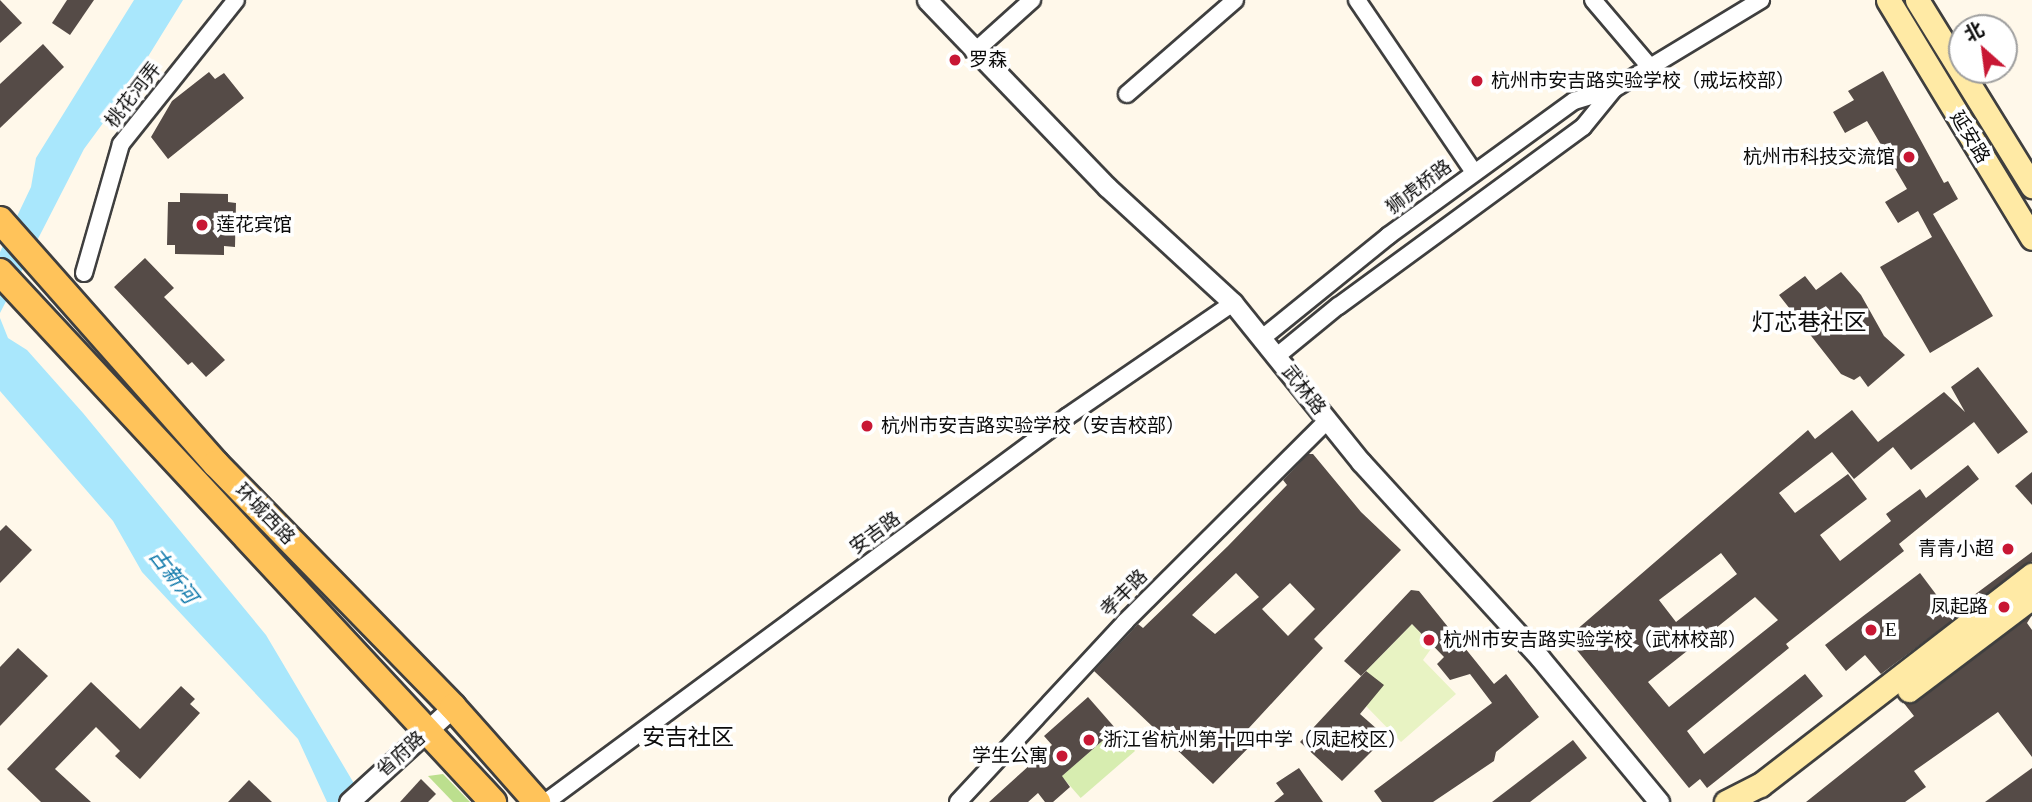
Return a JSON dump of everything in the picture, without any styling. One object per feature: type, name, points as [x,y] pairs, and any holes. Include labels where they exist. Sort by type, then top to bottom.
[{"type":"main road","name":"延安路","points":[[1888,0],[2032,238]]},
{"type":"main road","name":"延安路","points":[[1917,0],[2032,186]]},
{"type":"main road","name":"环城西路","points":[[0,220],[216,464],[453,707],[537,802]]},
{"type":"main road","name":"环城西路","points":[[0,272],[493,802]]},
{"type":"main road","points":[[1726,802],[1760,785],[2032,575]]},
{"type":"main road","points":[[1761,802],[2032,597]]},
{"type":"street","name":"桃花河弄","points":[[84,274],[121,144],[236,0]]},
{"type":"street","name":"武林路","points":[[927,0],[974,52],[1107,187],[1233,303],[1328,420],[1540,658],[1659,802]]},
{"type":"street","points":[[974,52],[1032,0]]},
{"type":"street","points":[[1127,94],[1235,0]]},
{"type":"street","points":[[1357,0],[1474,172]]},
{"type":"street","points":[[1593,0],[1650,67]]},
{"type":"street","name":"狮虎桥路","points":[[1261,339],[1474,172],[1574,101],[1614,89],[1755,2]]},
{"type":"street","name":"狮虎桥路","points":[[1278,356],[1338,306],[1583,127],[1614,89]]},
{"type":"street","name":"安吉路","points":[[546,802],[1068,416],[1233,303]]},
{"type":"street","name":"孝丰路","points":[[958,802],[1125,622],[1328,420]]},
{"type":"street","name":"省府路","points":[[349,802],[453,707]]},
{"type":"green space","points":[[1412,624],[1433,646],[1423,660],[1456,694],[1401,742],[1366,706],[1366,671]]},
{"type":"green space","points":[[1116,729],[1135,751],[1081,798],[1062,776]]},
{"type":"green space","points":[[443,774],[470,802],[453,802],[428,776]]},
{"type":"water","points":[[134,0],[183,0],[128,89],[84,149],[0,313],[0,252],[31,187],[36,158]]},
{"type":"water","name":"古新河","points":[[0,318],[8,338],[27,350],[83,413],[266,635],[365,802],[327,802],[298,739],[142,572],[113,521],[0,391]]},
{"type":"building","points":[[0,0],[22,23],[0,43]]},
{"type":"building","points":[[67,0],[94,0],[70,35],[52,23]]},
{"type":"building","points":[[43,44],[64,67],[0,128],[0,84]]},
{"type":"building","points":[[1883,71],[1944,183],[1948,181],[1958,199],[1933,214],[1993,316],[1930,353],[1880,267],[1932,237],[1918,211],[1898,223],[1885,202],[1907,189],[1867,121],[1845,133],[1833,112],[1854,100],[1848,91]]},
{"type":"building","points":[[209,72],[215,79],[224,73],[244,98],[168,159],[151,137],[172,101]]},
{"type":"building","points":[[180,193],[228,194],[228,202],[236,203],[235,247],[224,246],[224,255],[175,254],[175,245],[167,245],[168,202],[180,202]]},
{"type":"building","points":[[145,258],[174,288],[164,297],[225,360],[206,377],[192,362],[188,365],[114,287]]},
{"type":"building","points":[[1841,272],[1861,295],[1884,336],[1905,355],[1868,387],[1860,376],[1854,380],[1841,374],[1779,295],[1805,276],[1816,290]]},
{"type":"building","points":[[1978,367],[2028,432],[1998,454],[1974,422],[1911,470],[1893,447],[1854,479],[1832,452],[1779,493],[1795,513],[1848,474],[1867,499],[1820,535],[1840,561],[1891,521],[1886,514],[1920,489],[1926,498],[1968,465],[1979,479],[1899,544],[1904,551],[1786,644],[1789,648],[1687,731],[1704,754],[1805,674],[1823,696],[1707,788],[1700,779],[1689,788],[1567,638],[1808,430],[1815,439],[1852,410],[1878,442],[1944,392],[1965,412],[1951,387]],"holes":[[[1721,553],[1737,574],[1676,622],[1659,600]],[[1755,597],[1778,620],[1669,707],[1648,682]]]},
{"type":"building","points":[[1308,454],[1313,454],[1361,512],[1401,550],[1314,639],[1323,648],[1248,729],[1258,738],[1213,784],[1094,671],[1138,624],[1143,628],[1228,546],[1287,485],[1283,480]],"holes":[[[1236,573],[1259,597],[1215,634],[1192,615]],[[1290,583],[1315,609],[1288,636],[1262,609]]]},
{"type":"building","points":[[2032,472],[2032,505],[2015,486]]},
{"type":"building","points":[[6,525],[32,550],[0,583],[0,531]]},
{"type":"building","points":[[2032,552],[2032,561],[1881,674],[1865,655],[1846,671],[1825,645],[1920,573],[1950,613]]},
{"type":"building","points":[[1411,590],[1419,591],[1494,684],[1506,674],[1539,717],[1496,752],[1494,761],[1433,802],[1382,802],[1374,791],[1492,703],[1470,674],[1450,680],[1437,664],[1444,657],[1412,624],[1361,676],[1344,661]]},
{"type":"building","points":[[2032,615],[2027,623],[2032,630],[2032,757],[1998,712],[1914,771],[1926,787],[1905,802],[1806,802],[1914,716],[1903,702],[1917,701]]},
{"type":"building","points":[[18,648],[48,676],[0,726],[0,667]]},
{"type":"building","points":[[1366,671],[1384,685],[1360,714],[1386,737],[1342,781],[1300,742]]},
{"type":"building","points":[[91,682],[140,729],[181,686],[195,699],[190,704],[200,713],[140,779],[115,756],[120,751],[96,727],[55,769],[91,802],[41,802],[7,769]]},
{"type":"building","name":"学生公寓","points":[[1088,697],[1116,729],[1062,776],[1070,787],[1053,802],[1045,802],[1038,793],[1028,802],[989,802],[1052,745],[1044,736]]},
{"type":"building","points":[[1573,740],[1587,758],[1530,802],[1492,802]]},
{"type":"building","points":[[1299,768],[1323,802],[1274,802],[1284,794],[1276,783]]},
{"type":"building","points":[[2032,768],[2032,802],[1985,802]]},
{"type":"building","points":[[421,779],[436,794],[428,802],[400,802]]},
{"type":"building","points":[[249,780],[272,802],[228,802]]},
{"type":"place","name":"罗森","points":[[955,60]]},
{"type":"place","name":"杭州市安吉路实验学校（戒坛校部）","points":[[1477,81]]},
{"type":"place","name":"杭州市科技交流馆","points":[[1909,157]]},
{"type":"place","name":"莲花宾馆","points":[[202,225]]},
{"type":"place","name":"杭州市安吉路实验学校（安吉校部）","points":[[867,426]]},
{"type":"place","name":"青青小超","points":[[2008,549]]},
{"type":"place","name":"凤起路","points":[[2004,607]]},
{"type":"place","name":"E","points":[[1871,630]]},
{"type":"place","name":"杭州市安吉路实验学校（武林校部）","points":[[1429,640]]},
{"type":"place","name":"浙江省杭州第十四中学（凤起校区）","points":[[1089,740]]},
{"type":"place","name":"学生公寓","points":[[1062,756]]},
{"type":"district","name":"灯芯巷社区","points":[[1809,323]]},
{"type":"district","name":"安吉社区","points":[[688,738]]}]
